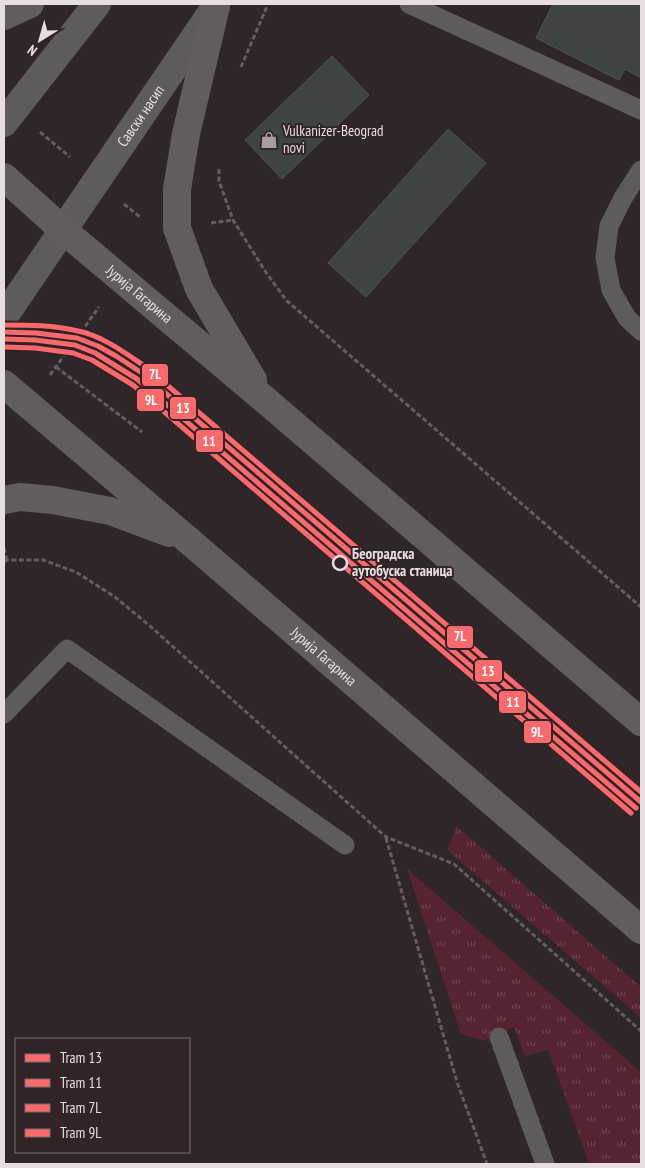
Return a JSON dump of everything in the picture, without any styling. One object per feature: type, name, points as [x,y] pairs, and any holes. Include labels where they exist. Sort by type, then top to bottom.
[{"type":"main road","points":[[4,16],[30,4]]},
{"type":"main road","points":[[216,5],[186,134],[177,189],[177,228],[199,289],[264,399]]},
{"type":"main road","name":"Јурија Гагарина","points":[[4,177],[63,230],[264,399],[641,722]]},
{"type":"main road","name":"Јурија Гагарина","points":[[4,384],[641,930]]},
{"type":"main road","points":[[4,500],[20,497],[53,500],[110,511],[188,540]]},
{"type":"street","points":[[4,123],[97,4]]},
{"type":"street","name":"Савски насип","points":[[4,316],[216,5]]},
{"type":"lane","points":[[409,4],[641,110]]},
{"type":"lane","points":[[641,170],[623,198],[609,226],[605,258],[611,290],[627,318],[641,331]]},
{"type":"lane","points":[[4,714],[67,649],[345,845]]},
{"type":"lane","points":[[499,1036],[545,1164]]},
{"type":"path","points":[[238,73],[268,4]]},
{"type":"path","points":[[219,163],[219,181],[233,220],[267,274],[287,301],[641,607]]},
{"type":"path","points":[[28,405],[120,278]]},
{"type":"path","points":[[56,367],[142,432]]},
{"type":"path","points":[[4,548],[5,560],[42,560],[76,572],[115,597],[386,837],[454,864],[641,1031]]},
{"type":"path","points":[[386,837],[457,1082],[487,1164]]},
{"type":"green space","points":[[457,826],[641,987],[641,1018],[447,850]]},
{"type":"green space","points":[[407,869],[641,1072],[641,1164],[589,1164],[548,1049],[525,1057],[514,1027],[483,1041],[461,1034]]},
{"type":"building","points":[[553,4],[641,4],[641,78],[625,69],[619,80],[536,38]]},
{"type":"building","points":[[332,56],[369,95],[282,179],[245,140]]},
{"type":"building","points":[[448,129],[486,163],[366,297],[328,263]]},
{"type":"tram line","name":"7L","points":[[4,325],[51,326],[87,333],[114,346],[146,367],[641,792]]},
{"type":"tram line","name":"13","points":[[4,332],[36,333],[77,338],[98,346],[142,373],[641,802]]},
{"type":"tram line","name":"11","points":[[4,339],[35,340],[75,345],[95,353],[137,379],[636,808]]},
{"type":"tram line","name":"9L","points":[[4,347],[35,348],[73,353],[92,360],[133,385],[631,813]]},
{"type":"place","name":"Vulkanizer-Beograd novi","points":[[269,140]]},
{"type":"place","name":"Београдска аутобуска станица","points":[[340,563]]}]
